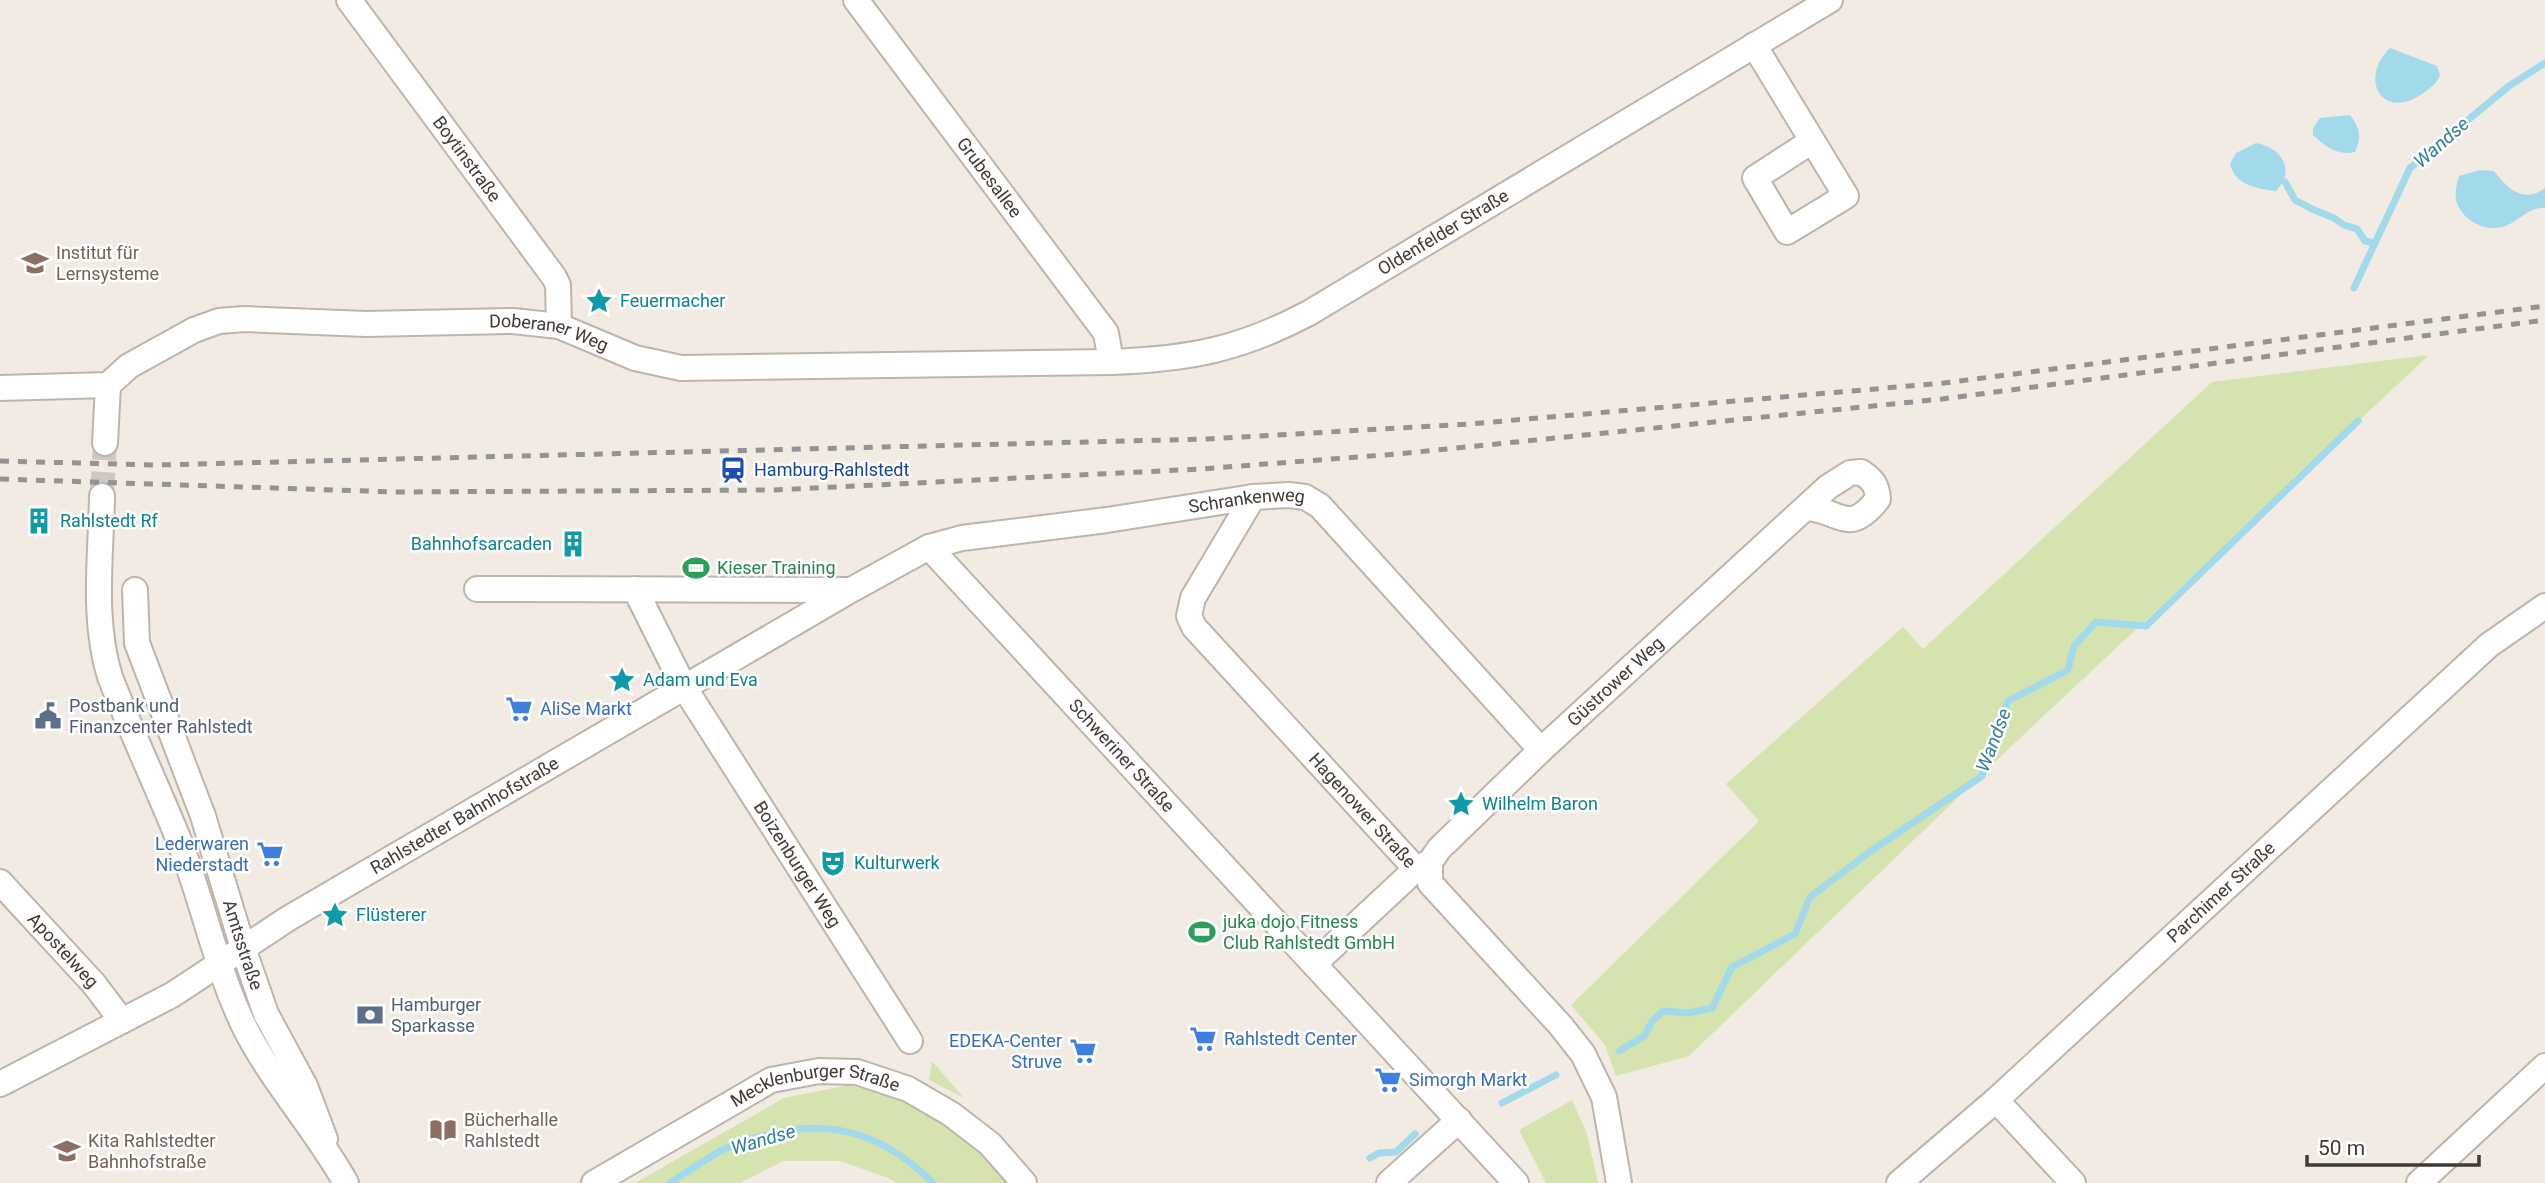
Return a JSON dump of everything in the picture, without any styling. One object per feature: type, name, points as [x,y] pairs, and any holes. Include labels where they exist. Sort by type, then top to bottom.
[{"type":"street","name":"Boytinstraße","points":[[349,0],[554,277],[558,285],[559,326]]},
{"type":"street","name":"Grubesallee","points":[[856,0],[1106,333],[1111,362]]},
{"type":"street","name":"Oldenfelder Straße","points":[[1111,362],[1179,358],[1212,352],[1274,332],[1378,274],[1830,0]]},
{"type":"street","points":[[1754,45],[1812,141]]},
{"type":"street","name":"Doberaner Weg","points":[[108,385],[120,373],[194,330],[219,321],[256,319],[366,324],[513,321],[559,326],[635,358],[681,368],[1111,362]]},
{"type":"street","points":[[0,388],[108,385],[105,443]]},
{"type":"street","name":"Amtsstraße","points":[[102,496],[100,636],[110,677],[139,744],[180,804],[192,878],[218,965],[245,1027],[265,1063],[346,1183]]},
{"type":"street","name":"Schrankenweg","points":[[929,547],[962,538],[1107,520],[1253,497],[1304,497],[1320,506],[1541,750]]},
{"type":"street","name":"Hagenower Straße","points":[[1253,497],[1193,598],[1189,616],[1194,628],[1233,673],[1423,866],[1430,883],[1562,1026],[1583,1054],[1604,1097],[1619,1183]]},
{"type":"street","name":"Güstrower Weg","points":[[1423,866],[1541,750],[1806,508]]},
{"type":"street","name":"Rahlstedter Bahnhofstraße","points":[[0,1084],[172,995],[264,934],[684,687],[929,547]]},
{"type":"street","name":"Schweriner Straße","points":[[929,547],[1516,1183]]},
{"type":"street","points":[[477,589],[851,590]]},
{"type":"street","name":"Boizenburger Weg","points":[[635,589],[684,687],[911,1041]]},
{"type":"street","points":[[135,590],[137,643],[180,804]]},
{"type":"street","name":"Parchimer Straße","points":[[1899,1183],[1996,1100],[2489,645],[2545,606]]},
{"type":"street","name":"Amtsstraße","points":[[180,804],[203,816],[266,1014],[316,1109],[332,1159]]},
{"type":"street","points":[[1314,964],[1423,866]]},
{"type":"street","name":"Apostelweg","points":[[0,882],[94,984],[122,1021]]},
{"type":"street","points":[[2419,1183],[2545,1066]]},
{"type":"street","name":"Mecklenburger Straße","points":[[594,1183],[771,1080],[819,1071],[857,1072],[908,1089],[951,1114],[990,1144],[1024,1183]]},
{"type":"street","points":[[1996,1100],[2073,1183]]},
{"type":"street","points":[[1389,1183],[1458,1120]]},
{"type":"green space","points":[[2429,355],[2019,739],[1689,1056],[1616,1076],[1605,1045],[1571,1005],[1759,821],[1726,784],[1903,627],[1923,649],[2212,382]]},
{"type":"green space","points":[[932,1061],[964,1098],[929,1080]]},
{"type":"green space","points":[[849,1085],[896,1098],[933,1115],[974,1146],[1010,1183],[897,1183],[840,1161],[783,1161],[740,1183],[635,1183],[784,1098]]},
{"type":"green space","points":[[1572,1100],[1587,1134],[1598,1183],[1546,1183],[1519,1130]]},
{"type":"water","points":[[2390,48],[2437,66],[2440,75],[2436,82],[2411,100],[2398,103],[2387,100],[2380,94],[2376,73],[2380,60]]},
{"type":"water","points":[[2350,115],[2359,133],[2355,152],[2332,150],[2313,135],[2313,128],[2320,118]]},
{"type":"water","points":[[2256,143],[2273,150],[2283,161],[2285,175],[2276,191],[2248,185],[2237,177],[2230,164],[2236,153]]},
{"type":"water","points":[[2480,170],[2494,171],[2510,189],[2523,194],[2530,195],[2545,188],[2545,208],[2529,212],[2500,228],[2474,223],[2459,208],[2456,190],[2459,176]]},
{"type":"waterway","name":"Wandse","points":[[2354,288],[2410,168],[2509,86],[2545,63]]},
{"type":"waterway","points":[[2285,182],[2295,200],[2357,229],[2365,241],[2375,243]]},
{"type":"waterway","name":"Wandse","points":[[1619,1051],[1644,1036],[1653,1020],[1663,1011],[1689,1013],[1712,1008],[1732,967],[1795,934],[1810,897],[1871,851],[1982,776],[2008,701],[2068,670],[2074,646],[2096,622],[2146,626],[2358,421]]},
{"type":"waterway","name":"Wandse","points":[[1502,1103],[1556,1075]]},
{"type":"waterway","name":"Wandse","points":[[670,1183],[714,1154],[738,1142],[790,1130],[813,1128],[856,1134],[876,1142],[915,1166],[933,1183]]},
{"type":"waterway","name":"Wandse","points":[[1370,1158],[1379,1153],[1396,1152],[1415,1134]]},
{"type":"tunnel","points":[[102,496],[105,443]]},
{"type":"railway","points":[[0,461],[156,465],[1207,439],[1469,424],[1944,383],[2545,306]]},
{"type":"railway","points":[[0,479],[396,492],[774,490],[1201,469],[1397,454],[1942,399],[2545,320]]},
{"type":"place","name":"Institut für Lernsysteme","points":[[35,263]]},
{"type":"place","name":"Feuermacher","points":[[599,301]]},
{"type":"place","name":"Hamburg-Rahlstedt","points":[[733,470]]},
{"type":"place","name":"Rahlstedt Rf","points":[[39,521]]},
{"type":"place","name":"Bahnhofsarcaden","points":[[573,544]]},
{"type":"place","name":"Kieser Training","points":[[696,568]]},
{"type":"place","name":"Adam und Eva","points":[[622,680]]},
{"type":"place","name":"AliSe Markt","points":[[519,709]]},
{"type":"place","name":"Postbank und Finanzcenter Rahlstedt","points":[[48,716]]},
{"type":"place","name":"Wilhelm Baron","points":[[1461,804]]},
{"type":"place","name":"Lederwaren Niederstadt","points":[[270,854]]},
{"type":"place","name":"Kulturwerk","points":[[833,863]]},
{"type":"place","name":"Flüsterer","points":[[335,915]]},
{"type":"place","name":"juka dojo Fitness Club Rahlstedt GmbH","points":[[1202,932]]},
{"type":"place","name":"Hamburger Sparkasse","points":[[370,1015]]},
{"type":"place","name":"Rahlstedt Center","points":[[1203,1039]]},
{"type":"place","name":"EDEKA-Center Struve","points":[[1083,1051]]},
{"type":"place","name":"Simorgh Markt","points":[[1388,1080]]},
{"type":"place","name":"Bücherhalle Rahlstedt","points":[[443,1130]]},
{"type":"place","name":"Kita Rahlstedter Bahnhofstraße","points":[[67,1151]]}]
